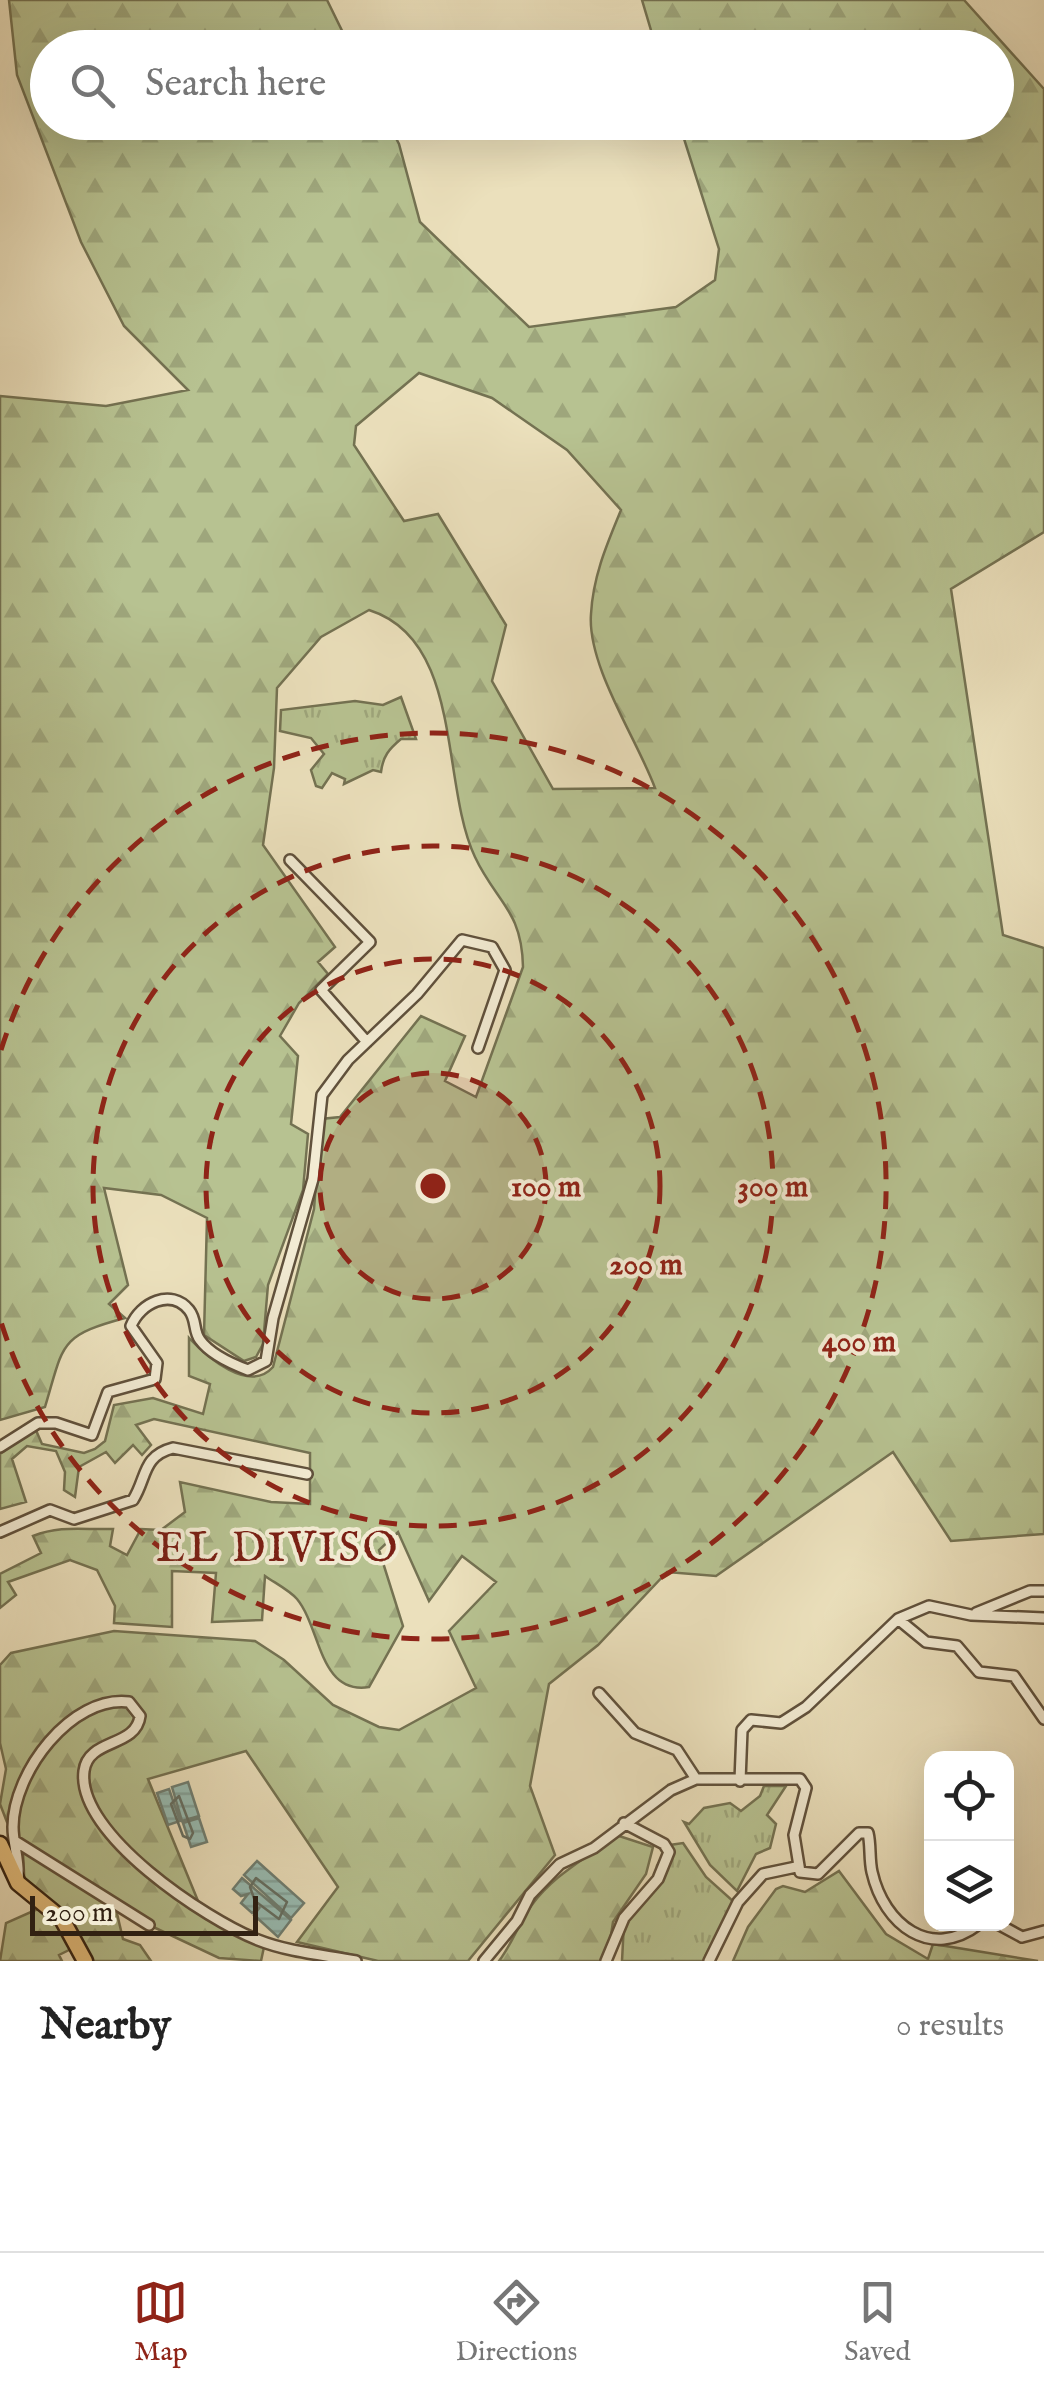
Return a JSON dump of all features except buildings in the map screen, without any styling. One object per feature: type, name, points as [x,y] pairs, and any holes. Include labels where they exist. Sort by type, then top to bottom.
[{"type":"highway","points":[[8,1843],[18,1883],[62,1919],[85,1961]]},
{"type":"street","points":[[290,860],[370,942],[321,990],[367,1042]]},
{"type":"street","points":[[0,1447],[30,1426],[48,1422],[92,1435],[108,1392],[155,1379],[157,1364],[132,1326],[153,1302],[168,1299],[181,1303],[193,1315],[203,1344],[239,1367],[260,1367],[271,1345],[273,1318],[312,1180],[322,1095],[456,945],[472,939],[492,947],[504,970],[478,1048]]},
{"type":"street","points":[[0,1532],[41,1512],[56,1510],[74,1519],[107,1505],[129,1502],[137,1495],[144,1468],[159,1454],[174,1448],[307,1474]]},
{"type":"street","points":[[971,1615],[1030,1591],[1044,1591]]},
{"type":"street","points":[[740,1781],[742,1730],[752,1720],[781,1722],[806,1707],[898,1619],[930,1606],[971,1615],[1044,1618]]},
{"type":"street","points":[[898,1619],[926,1642],[957,1646],[978,1672],[1014,1676],[1044,1719]]},
{"type":"street","points":[[599,1694],[634,1733],[677,1750],[696,1778]]},
{"type":"street","points":[[149,1925],[8,1843],[16,1810],[46,1742],[86,1712],[129,1702],[140,1716],[139,1724],[127,1736],[99,1748],[84,1768],[84,1791],[107,1829],[140,1864],[220,1922],[261,1942],[356,1961]]},
{"type":"street","points":[[484,1961],[552,1871],[594,1848],[624,1823],[696,1778],[740,1781],[790,1777],[806,1784],[795,1823],[796,1868],[804,1875],[818,1874],[859,1833],[868,1833],[871,1869],[894,1918],[926,1938],[947,1942],[970,1931]]},
{"type":"street","points":[[606,1961],[624,1918],[658,1879],[668,1852],[664,1844],[624,1823]]},
{"type":"street","points":[[710,1961],[738,1902],[764,1874],[796,1868]]},
{"type":"street","points":[[1011,1931],[1022,1937],[1044,1931]]},
{"type":"green space","points":[[9,0],[327,0],[342,30],[30,30],[30,109],[17,75]]},
{"type":"green space","points":[[642,0],[964,0],[991,30],[651,30]]},
{"type":"green space","points":[[1014,56],[1044,89],[1044,532],[951,589],[1003,935],[1044,948],[1044,1534],[951,1541],[893,1452],[716,1576],[667,1572],[598,1645],[549,1684],[530,1786],[555,1855],[468,1961],[378,1961],[297,1942],[338,1887],[246,1751],[148,1779],[198,1901],[187,1904],[206,1919],[264,1947],[261,1961],[219,1958],[149,1925],[150,1921],[22,1841],[7,1822],[0,1804],[6,1769],[0,1743],[0,1665],[11,1653],[114,1631],[255,1641],[284,1660],[333,1705],[379,1727],[399,1730],[476,1688],[449,1631],[496,1582],[462,1556],[429,1601],[398,1532],[379,1550],[403,1626],[369,1687],[353,1687],[340,1681],[323,1657],[297,1599],[265,1576],[262,1620],[212,1622],[216,1573],[172,1571],[172,1627],[114,1623],[115,1606],[97,1570],[70,1560],[8,1582],[16,1595],[0,1608],[0,1574],[41,1553],[33,1536],[63,1529],[113,1529],[110,1546],[127,1555],[141,1529],[161,1530],[185,1512],[180,1482],[271,1502],[310,1504],[310,1453],[154,1419],[136,1425],[151,1445],[142,1455],[133,1445],[115,1463],[106,1452],[79,1467],[75,1497],[64,1490],[65,1472],[56,1451],[27,1446],[12,1459],[26,1502],[0,1509],[0,1454],[35,1428],[42,1444],[84,1453],[95,1449],[105,1441],[114,1405],[153,1398],[203,1414],[210,1384],[189,1376],[189,1338],[217,1363],[241,1375],[252,1377],[273,1367],[314,1209],[321,1119],[340,1117],[421,1016],[465,1036],[445,1081],[476,1097],[523,967],[513,919],[475,857],[464,826],[435,682],[421,651],[399,626],[369,610],[321,637],[277,688],[274,768],[263,845],[335,947],[318,962],[328,974],[299,1003],[280,1036],[298,1056],[291,1124],[308,1134],[303,1190],[268,1285],[263,1344],[256,1357],[244,1361],[204,1335],[207,1218],[161,1195],[104,1188],[128,1285],[109,1304],[125,1318],[75,1337],[61,1356],[45,1407],[0,1420],[0,396],[106,406],[188,390],[124,326],[81,242],[42,140],[397,140],[420,222],[529,327],[676,307],[715,280],[719,249],[684,140],[1014,140]],"holes":[[[419,373],[492,398],[567,450],[621,510],[595,586],[592,634],[605,679],[655,788],[553,789],[492,681],[506,625],[438,514],[404,521],[354,445],[356,426]]]},
{"type":"green space","points":[[401,697],[416,739],[401,739],[385,757],[381,772],[373,770],[344,784],[345,779],[332,773],[322,788],[316,786],[311,770],[324,754],[311,738],[280,731],[281,710],[355,701],[383,705]]},
{"type":"green space","points":[[764,1786],[786,1786],[767,1815],[776,1824],[770,1848],[756,1854],[737,1891],[710,1865],[684,1822],[689,1824],[704,1808],[730,1803],[741,1811],[760,1796]]},
{"type":"green space","points":[[616,1835],[653,1847],[646,1874],[613,1922],[607,1961],[499,1961],[540,1895]]},
{"type":"green space","points":[[683,1843],[706,1877],[734,1902],[706,1955],[710,1961],[622,1961],[624,1923],[659,1874],[657,1866],[670,1845]]},
{"type":"green space","points":[[23,1850],[115,1905],[123,1939],[140,1945],[151,1961],[92,1961],[71,1921],[24,1884]]},
{"type":"green space","points":[[839,1871],[886,1934],[928,1959],[933,1944],[1038,1961],[733,1961],[748,1927],[776,1889],[783,1886],[805,1892]]},
{"type":"green space","points":[[40,1908],[57,1919],[73,1948],[59,1955],[62,1961],[0,1961],[6,1923]]},
{"type":"water","points":[[188,1782],[199,1816],[182,1821],[172,1787]]},
{"type":"water","points":[[169,1789],[180,1821],[168,1825],[157,1793]]},
{"type":"water","points":[[199,1818],[207,1842],[191,1847],[183,1823]]},
{"type":"water","points":[[257,1861],[304,1903],[291,1918],[244,1875]]},
{"type":"water","points":[[242,1878],[291,1920],[278,1937],[254,1915],[260,1907],[252,1913],[241,1903],[248,1894],[241,1896],[233,1889]]},
{"type":"district","name":"EL DIVISO","points":[[278,1549]]}]
